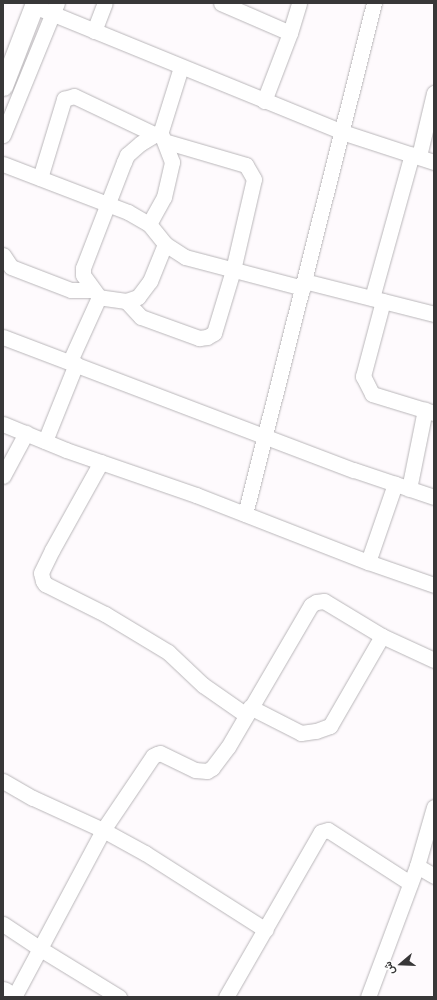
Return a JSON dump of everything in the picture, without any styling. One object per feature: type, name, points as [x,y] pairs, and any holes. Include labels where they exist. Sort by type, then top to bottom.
[{"type":"main road","points":[[3,992],[12,997]]},
{"type":"street","points":[[94,30],[106,3]]},
{"type":"street","points":[[221,3],[290,33]]},
{"type":"street","points":[[264,102],[290,33],[299,3]]},
{"type":"street","points":[[245,514],[374,3]]},
{"type":"street","points":[[3,86],[34,4],[55,8],[94,30],[264,102],[342,132],[434,162]]},
{"type":"street","points":[[3,135],[55,8]]},
{"type":"street","points":[[149,224],[164,197],[172,162],[160,135],[181,67]]},
{"type":"street","points":[[409,489],[430,411],[372,394],[362,376],[378,299],[415,155],[434,94]]},
{"type":"street","points":[[3,255],[11,267],[17,270],[71,290],[96,293],[126,301],[141,316],[199,338],[207,338],[214,334],[233,270],[254,179],[246,165],[160,135],[74,96],[64,99],[40,178]]},
{"type":"street","points":[[96,293],[83,275],[83,268],[127,155],[147,138],[160,135]]},
{"type":"street","points":[[3,164],[128,212],[149,224],[166,244],[185,257],[233,270],[378,299],[434,314]]},
{"type":"street","points":[[126,301],[138,297],[150,281],[166,244]]},
{"type":"street","points":[[45,441],[96,293]]},
{"type":"street","points":[[3,337],[395,484],[434,497]]},
{"type":"street","points":[[3,424],[101,462],[245,514],[368,562],[434,585]]},
{"type":"street","points":[[3,476],[26,433]]},
{"type":"street","points":[[101,462],[52,550],[41,573],[43,581],[45,584],[105,614],[168,652],[204,685],[248,711],[301,733],[316,731],[330,726],[382,636]]},
{"type":"street","points":[[368,562],[395,484]]},
{"type":"street","points":[[12,997],[103,830],[153,756],[160,753],[195,770],[207,771],[212,768],[228,747],[311,605],[316,602],[324,601],[382,636],[434,660]]},
{"type":"street","points":[[3,781],[33,798],[103,830],[145,853],[266,930]]},
{"type":"street","points":[[368,997],[417,866],[434,807]]},
{"type":"street","points":[[226,997],[266,930],[321,832],[328,830],[410,883]]},
{"type":"street","points":[[417,866],[434,876]]},
{"type":"street","points":[[3,924],[119,997]]}]
